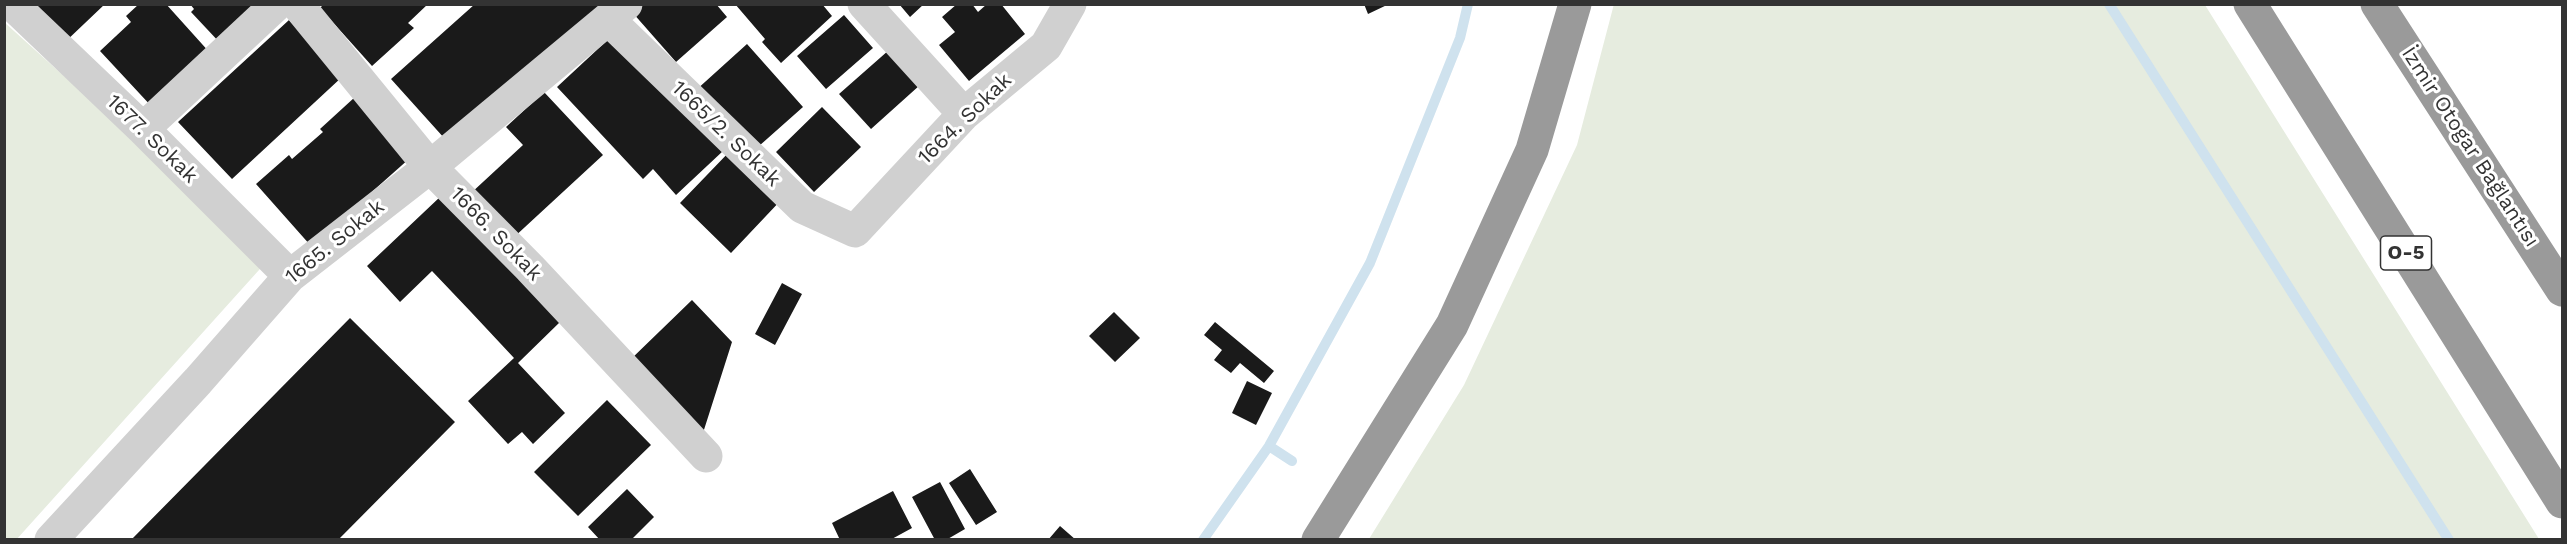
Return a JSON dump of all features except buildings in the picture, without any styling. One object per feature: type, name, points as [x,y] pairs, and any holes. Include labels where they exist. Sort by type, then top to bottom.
[{"type":"highway","points":[[1318,540],[1452,325],[1532,150],[1575,4]]},
{"type":"highway","name":"O-5","points":[[2250,4],[2562,502]]},
{"type":"highway","name":"İzmir Otogar Bağlantısı","points":[[2377,4],[2562,290]]},
{"type":"street","name":"1677. Sokak","points":[[12,4],[143,129],[290,276]]},
{"type":"street","points":[[143,129],[277,4]]},
{"type":"street","name":"1666. Sokak","points":[[297,4],[430,167],[553,292],[705,456]]},
{"type":"street","points":[[864,4],[964,114]]},
{"type":"street","name":"1664. Sokak","points":[[855,231],[964,114],[1046,45],[1070,4]]},
{"type":"street","name":"1665. Sokak","points":[[51,540],[198,381],[290,276],[430,167],[618,12]]},
{"type":"street","name":"1665/2. Sokak","points":[[618,12],[802,207],[855,231]]},
{"type":"shaded area","points":[[1614,4],[2205,5],[2539,539],[1369,539],[1464,385],[1577,145]]},
{"type":"shaded area","points":[[4,22],[268,260],[16,540],[4,539]]},
{"type":"waterway","points":[[1203,540],[1269,446],[1370,263],[1460,38],[1468,4]]},
{"type":"waterway","points":[[2109,4],[2449,540]]},
{"type":"waterway","points":[[1269,446],[1292,461]]}]
